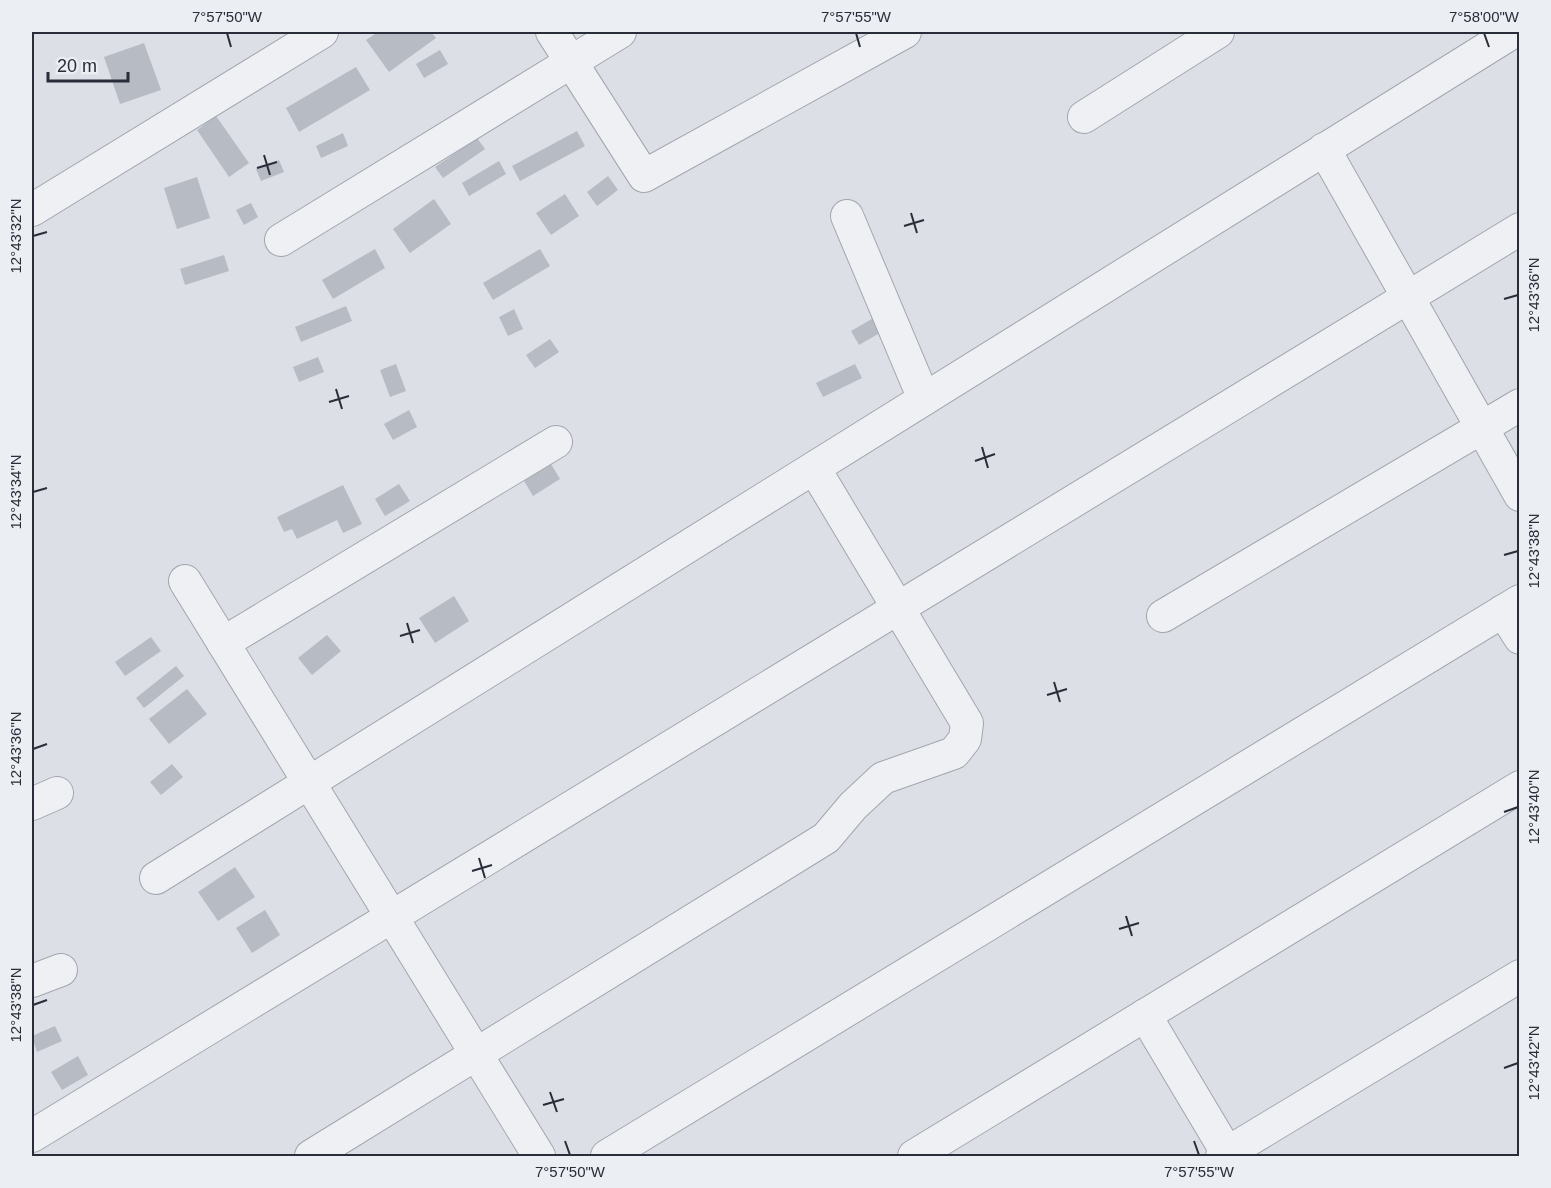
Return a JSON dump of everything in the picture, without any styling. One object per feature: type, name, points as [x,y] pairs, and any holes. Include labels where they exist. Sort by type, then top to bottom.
[{"type":"street","points":[[32,210],[322,32]]},
{"type":"street","points":[[552,32],[644,176],[905,32]]},
{"type":"street","points":[[281,240],[621,32]]},
{"type":"street","points":[[1084,117],[1218,32]]},
{"type":"street","points":[[156,878],[1513,32]]},
{"type":"street","points":[[1324,149],[1520,495]]},
{"type":"street","points":[[847,216],[924,399]]},
{"type":"street","points":[[32,1136],[1520,229]]},
{"type":"street","points":[[1162,616],[1520,405]]},
{"type":"street","points":[[223,643],[556,442]]},
{"type":"street","points":[[310,1156],[826,838],[853,806],[884,778],[954,753],[965,739],[967,723],[814,468]]},
{"type":"street","points":[[186,581],[539,1156]]},
{"type":"street","points":[[607,1156],[1511,606],[1520,638]]},
{"type":"street","points":[[914,1156],[1520,787]]},
{"type":"street","points":[[32,981],[61,970]]},
{"type":"street","points":[[1145,1015],[1226,1156],[1520,976]]},
{"type":"building","points":[[378,32],[431,32],[436,38],[389,72],[366,40]]},
{"type":"building","points":[[144,43],[161,90],[120,104],[104,57]]},
{"type":"building","points":[[440,50],[448,64],[424,78],[416,64]]},
{"type":"building","points":[[356,67],[370,90],[299,132],[286,108]]},
{"type":"building","points":[[216,116],[249,163],[229,177],[197,130]]},
{"type":"building","points":[[577,131],[585,146],[520,181],[512,166]]},
{"type":"building","points":[[343,133],[348,146],[321,158],[316,146]]},
{"type":"building","points":[[477,138],[485,149],[443,178],[435,167]]},
{"type":"building","points":[[279,160],[284,172],[261,181],[256,169]]},
{"type":"building","points":[[499,161],[506,174],[469,196],[462,183]]},
{"type":"building","points":[[608,176],[618,190],[597,206],[587,192]]},
{"type":"building","points":[[197,177],[210,218],[177,229],[164,188]]},
{"type":"building","points":[[565,194],[579,216],[551,235],[536,213]]},
{"type":"building","points":[[434,199],[451,224],[410,253],[393,229]]},
{"type":"building","points":[[251,203],[258,217],[244,225],[236,210]]},
{"type":"building","points":[[375,249],[385,268],[333,299],[322,280]]},
{"type":"building","points":[[540,249],[550,266],[493,300],[483,283]]},
{"type":"building","points":[[224,255],[229,271],[185,285],[180,269]]},
{"type":"building","points":[[346,306],[352,321],[301,342],[295,327]]},
{"type":"building","points":[[514,309],[523,329],[508,336],[499,317]]},
{"type":"building","points":[[877,316],[885,330],[859,345],[851,331]]},
{"type":"building","points":[[550,339],[559,352],[535,368],[526,355]]},
{"type":"building","points":[[318,357],[324,372],[299,382],[293,367]]},
{"type":"building","points":[[396,364],[406,391],[390,397],[380,370]]},
{"type":"building","points":[[855,364],[862,378],[823,397],[816,383]]},
{"type":"building","points":[[409,410],[417,427],[393,440],[384,424]]},
{"type":"building","points":[[548,459],[560,479],[533,496],[521,476]]},
{"type":"building","points":[[399,484],[410,501],[385,516],[375,499]]},
{"type":"building","points":[[343,485],[362,524],[343,533],[337,520],[297,539],[292,529],[284,532],[277,517]]},
{"type":"building","points":[[454,596],[469,621],[435,643],[419,618]]},
{"type":"building","points":[[327,635],[341,651],[312,675],[298,658]]},
{"type":"building","points":[[151,637],[161,651],[125,676],[115,662]]},
{"type":"building","points":[[176,666],[184,676],[144,708],[136,698]]},
{"type":"building","points":[[187,689],[207,714],[169,744],[149,719]]},
{"type":"building","points":[[172,764],[183,777],[161,795],[150,782]]},
{"type":"building","points":[[235,867],[255,897],[218,921],[198,892]]},
{"type":"building","points":[[265,910],[280,935],[252,953],[236,928]]},
{"type":"building","points":[[55,1026],[62,1041],[37,1052],[32,1036]]},
{"type":"building","points":[[78,1056],[88,1075],[62,1090],[51,1072]]}]
